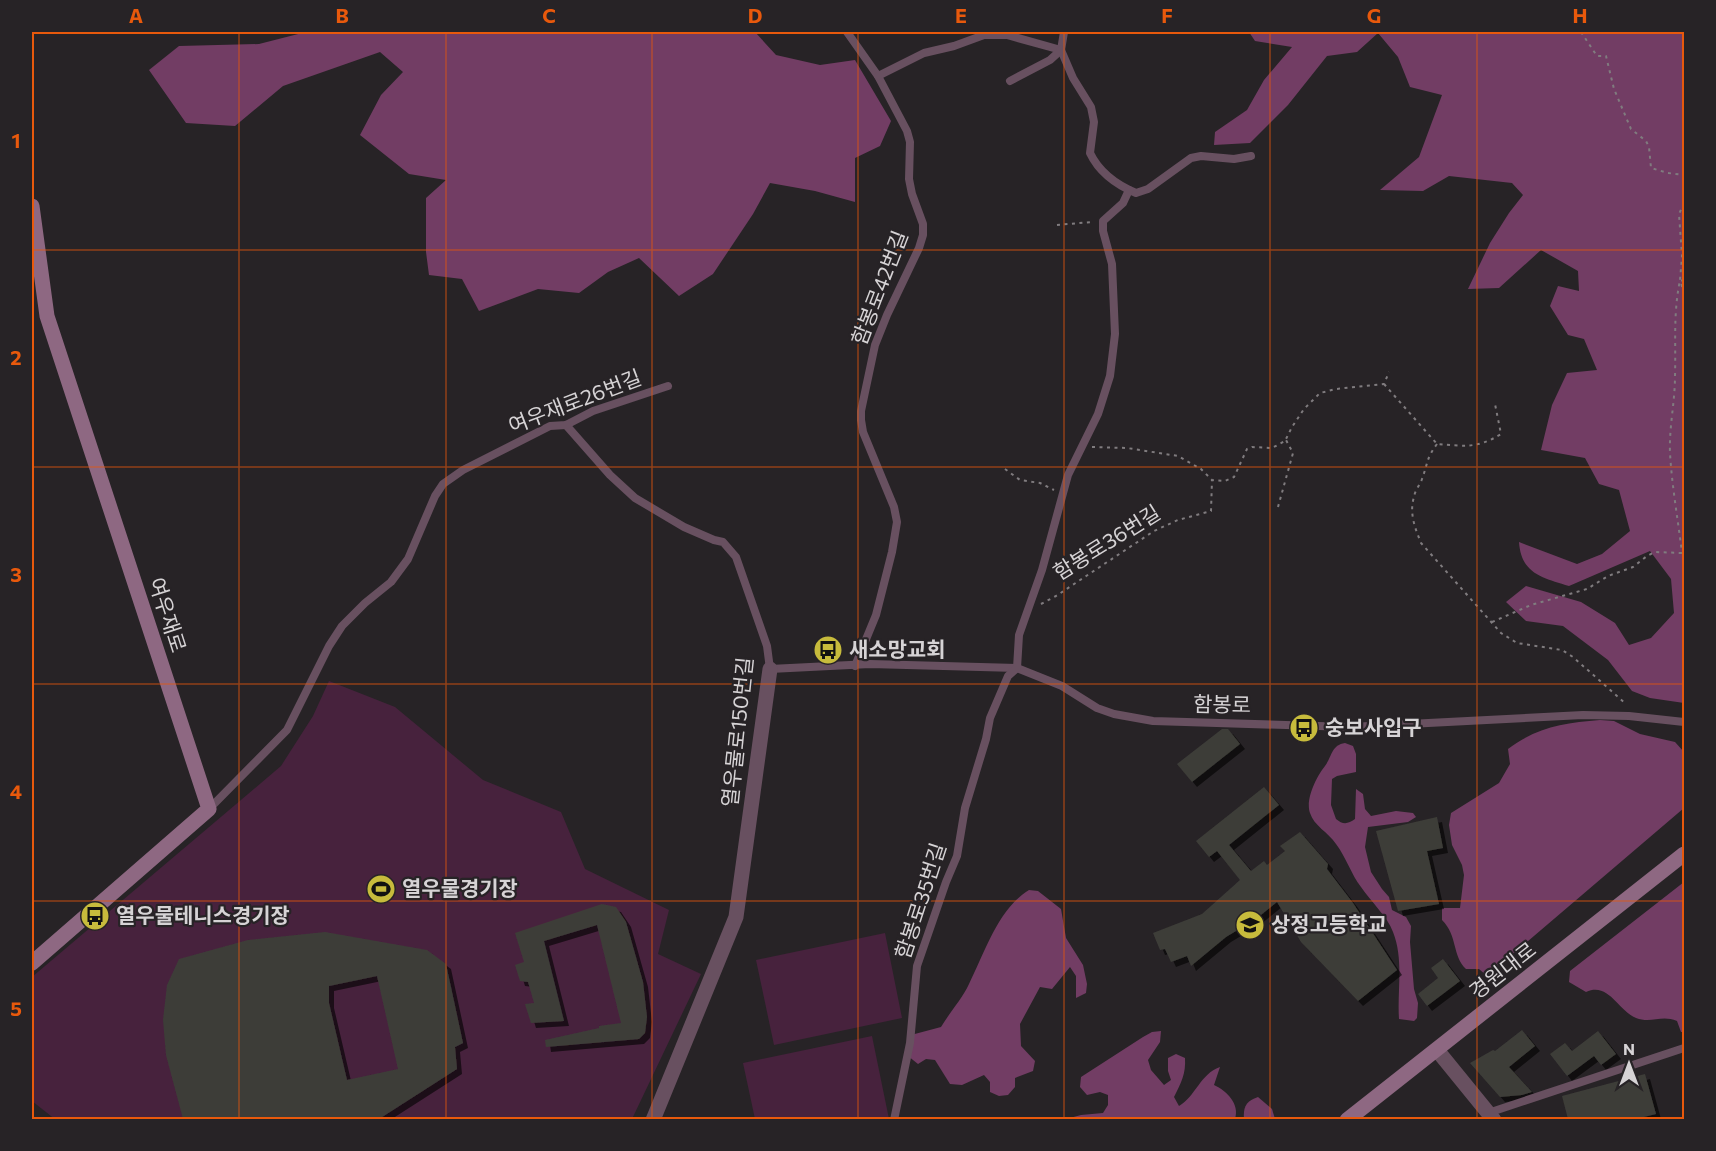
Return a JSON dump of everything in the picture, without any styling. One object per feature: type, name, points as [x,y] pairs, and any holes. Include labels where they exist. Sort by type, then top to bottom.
[{"type":"street","name":"여우재로","points":[[32,206],[46,316],[209,809]]},
{"type":"street","name":"열우물로150번길","points":[[653,1119],[736,917],[770,669]]},
{"type":"street","points":[[32,963],[209,809]]},
{"type":"street","name":"경원대로","points":[[1347,1119],[1684,854]]},
{"type":"street","points":[[1437,1050],[1491,1116]]},
{"type":"lane","name":"함봉로42번길","points":[[847,32],[878,76],[907,131],[910,142],[909,179],[912,195],[923,224],[923,235],[919,248],[875,345],[861,411],[863,432],[894,507],[897,522],[876,615],[855,666]]},
{"type":"lane","points":[[1064,32],[1061,50],[1072,78],[1091,107],[1094,122],[1090,153],[1102,172],[1129,190],[1136,193],[1148,189],[1191,158],[1201,156],[1234,159],[1251,156]]},
{"type":"lane","points":[[878,76],[924,53],[954,46],[984,35],[1006,35],[1061,50]]},
{"type":"lane","points":[[1010,81],[1050,60],[1061,50]]},
{"type":"lane","points":[[1103,221],[1123,203],[1129,190]]},
{"type":"lane","name":"함봉로36번길","points":[[1017,668],[1019,635],[1042,570],[1068,475],[1098,414],[1110,376],[1115,334],[1112,264],[1103,231],[1103,221]]},
{"type":"lane","name":"여우재로26번길","points":[[209,809],[287,730],[329,646],[342,626],[391,582],[408,559],[435,496],[443,484],[463,470],[550,426],[566,425],[593,411],[668,386]]},
{"type":"lane","name":"열우물로150번길","points":[[566,425],[609,475],[635,498],[684,527],[723,542],[736,557],[767,646],[770,669]]},
{"type":"lane","name":"함봉로","points":[[770,669],[870,664],[1017,668],[1062,686],[1097,708],[1114,714],[1153,721],[1350,727],[1583,715],[1629,716],[1684,722]]},
{"type":"lane","name":"함봉로35번길","points":[[894,1119],[910,1043],[917,966],[957,856],[964,808],[986,740],[990,718],[1008,676],[1017,668]]},
{"type":"lane","points":[[1491,1116],[1684,1048]]},
{"type":"path","points":[[1581,32],[1597,56],[1605,56],[1614,89],[1631,129],[1646,141],[1649,147],[1651,168],[1684,175]]},
{"type":"path","points":[[1683,554],[1670,454],[1670,421],[1675,377],[1676,301],[1682,256],[1679,214],[1684,203]]},
{"type":"path","points":[[1056,225],[1103,221]]},
{"type":"path","points":[[1680,280],[1684,281]]},
{"type":"path","points":[[1680,280],[1684,293]]},
{"type":"path","points":[[1384,384],[1389,372]]},
{"type":"path","points":[[1080,447],[1127,448],[1178,456],[1201,468],[1212,480],[1225,481],[1234,477],[1247,449],[1272,448],[1286,440],[1304,409],[1320,393],[1384,384]]},
{"type":"path","points":[[1384,384],[1437,444],[1470,447],[1486,443],[1501,434],[1495,404]]},
{"type":"path","points":[[1278,507],[1293,453],[1286,440]]},
{"type":"path","points":[[1437,444],[1427,457],[1422,480],[1414,496],[1412,510],[1414,527],[1421,543],[1500,633],[1517,643],[1562,650],[1573,657],[1625,702],[1629,716]]},
{"type":"path","points":[[1005,468],[1020,480],[1040,483],[1062,494]]},
{"type":"path","name":"함봉로36번길","points":[[1029,605],[1041,604],[1056,596],[1154,531],[1178,519],[1211,511],[1212,480]]},
{"type":"path","points":[[1683,554],[1684,548]]},
{"type":"path","points":[[1492,622],[1531,605],[1587,589],[1608,576],[1634,567],[1655,552],[1683,554]]},
{"type":"shaded area","points":[[306,32],[755,32],[776,55],[820,65],[855,60],[891,121],[880,146],[855,158],[855,202],[815,191],[770,183],[753,214],[713,274],[679,296],[639,258],[608,272],[579,293],[538,289],[479,311],[462,279],[429,275],[426,252],[426,198],[446,180],[409,174],[360,135],[381,95],[403,72],[380,52],[283,86],[235,126],[186,123],[149,70],[179,46],[259,44]]},
{"type":"shaded area","points":[[1249,32],[1684,32],[1684,703],[1650,698],[1632,691],[1608,660],[1563,626],[1526,621],[1506,602],[1526,586],[1581,602],[1615,623],[1629,645],[1651,638],[1674,613],[1671,579],[1650,551],[1569,586],[1535,573],[1524,561],[1521,553],[1519,542],[1577,564],[1602,554],[1630,531],[1619,490],[1599,484],[1585,458],[1541,450],[1552,405],[1567,373],[1597,370],[1584,339],[1568,335],[1550,306],[1558,286],[1579,291],[1578,271],[1541,250],[1499,288],[1468,289],[1490,243],[1523,195],[1512,183],[1449,176],[1423,191],[1380,190],[1419,157],[1442,95],[1410,87],[1398,57],[1378,33],[1357,52],[1327,56],[1288,105],[1250,143],[1214,145],[1215,132],[1247,110],[1264,80],[1292,47],[1255,41]]},
{"type":"shaded area","name":"열우물경기장","points":[[329,681],[395,707],[483,780],[561,812],[585,869],[669,910],[658,954],[701,974],[632,1119],[56,1120],[32,1101],[32,977],[281,766],[313,716]]},
{"type":"shaded area","points":[[1600,720],[1614,721],[1640,734],[1675,742],[1684,752],[1684,808],[1487,976],[1479,969],[1466,969],[1459,958],[1451,933],[1442,920],[1442,908],[1460,908],[1464,875],[1462,865],[1452,845],[1449,825],[1451,813],[1499,783],[1510,764],[1508,749],[1519,742],[1551,727]]},
{"type":"shaded area","points":[[1345,743],[1353,746],[1356,754],[1356,772],[1332,779],[1331,805],[1336,819],[1345,823],[1355,819],[1356,789],[1363,794],[1365,809],[1371,816],[1396,811],[1413,813],[1416,817],[1408,822],[1368,827],[1365,847],[1371,872],[1389,897],[1392,910],[1406,917],[1411,926],[1414,989],[1418,1003],[1417,1018],[1414,1021],[1399,1019],[1398,953],[1390,926],[1357,882],[1336,844],[1315,822],[1310,813],[1309,801],[1315,782],[1334,749]]},
{"type":"shaded area","points":[[1684,882],[1684,1032],[1681,1032],[1677,1021],[1666,1018],[1642,1020],[1636,1018],[1607,994],[1594,990],[1586,992],[1569,982],[1570,971]]},
{"type":"shaded area","points":[[1029,890],[1038,891],[1061,909],[1066,938],[1083,965],[1087,984],[1086,993],[1076,998],[1076,976],[1070,967],[1052,989],[1040,987],[1020,1024],[1021,1046],[1035,1061],[1033,1071],[1015,1078],[1015,1087],[1008,1095],[999,1096],[990,1092],[990,1082],[984,1075],[962,1085],[950,1084],[935,1060],[926,1059],[918,1064],[908,1056],[911,1035],[941,1027],[966,990],[993,932],[1009,908]]},
{"type":"shaded area","points":[[885,933],[902,1018],[774,1045],[756,960]]},
{"type":"shaded area","points":[[1161,1031],[1160,1042],[1148,1060],[1151,1070],[1164,1085],[1171,1080],[1168,1058],[1176,1054],[1185,1058],[1184,1074],[1174,1097],[1179,1106],[1190,1097],[1213,1070],[1220,1067],[1214,1085],[1234,1103],[1235,1119],[1066,1119],[1103,1113],[1108,1105],[1108,1095],[1100,1092],[1087,1095],[1080,1087],[1081,1077],[1143,1037],[1152,1032]]},
{"type":"shaded area","points":[[872,1036],[889,1119],[755,1119],[743,1063]]},
{"type":"shaded area","points":[[1258,1097],[1272,1109],[1275,1119],[1244,1119],[1246,1105]]},
{"type":"building","points":[[1222,729],[1228,729],[1240,744],[1192,782],[1177,764]]},
{"type":"building","points":[[1264,787],[1279,805],[1229,845],[1251,871],[1264,861],[1267,865],[1285,851],[1280,846],[1300,832],[1328,864],[1327,869],[1353,903],[1397,970],[1358,1001],[1301,942],[1277,902],[1256,919],[1226,937],[1191,966],[1187,956],[1171,962],[1165,949],[1160,950],[1153,933],[1202,914],[1240,880],[1217,851],[1209,857],[1196,841]]},
{"type":"building","points":[[1437,817],[1443,848],[1427,851],[1439,904],[1398,911],[1376,831]]},
{"type":"building","points":[[602,904],[616,907],[626,922],[643,982],[647,1017],[645,1033],[639,1039],[546,1047],[545,1040],[599,1028],[599,1026],[621,1023],[597,925],[544,941],[564,1021],[531,1023],[525,1004],[534,1003],[528,982],[520,981],[515,965],[524,962],[515,933]]},
{"type":"building","points":[[325,932],[427,950],[446,964],[463,1043],[455,1047],[457,1069],[379,1119],[183,1119],[166,1055],[163,1020],[167,985],[179,959],[248,940]],"holes":[[[377,976],[398,1069],[347,1080],[329,1003],[329,986]]]},
{"type":"building","points":[[1443,959],[1460,981],[1427,1006],[1418,994],[1438,978],[1431,968]]},
{"type":"building","points":[[1522,1030],[1535,1046],[1509,1067],[1532,1092],[1500,1097],[1470,1063],[1495,1051]]},
{"type":"building","points":[[1598,1031],[1616,1054],[1601,1065],[1594,1056],[1567,1076],[1550,1054],[1565,1043],[1572,1051]]},
{"type":"building","points":[[1645,1074],[1656,1114],[1636,1119],[1568,1119],[1562,1096]]},
{"type":"place","name":"새소망교회","points":[[828,650]]},
{"type":"place","name":"숭보사입구","points":[[1304,728]]},
{"type":"place","name":"열우물경기장","points":[[381,889]]},
{"type":"place","name":"열우물테니스경기장","points":[[95,916]]},
{"type":"place","name":"상정고등학교","points":[[1250,925]]}]
